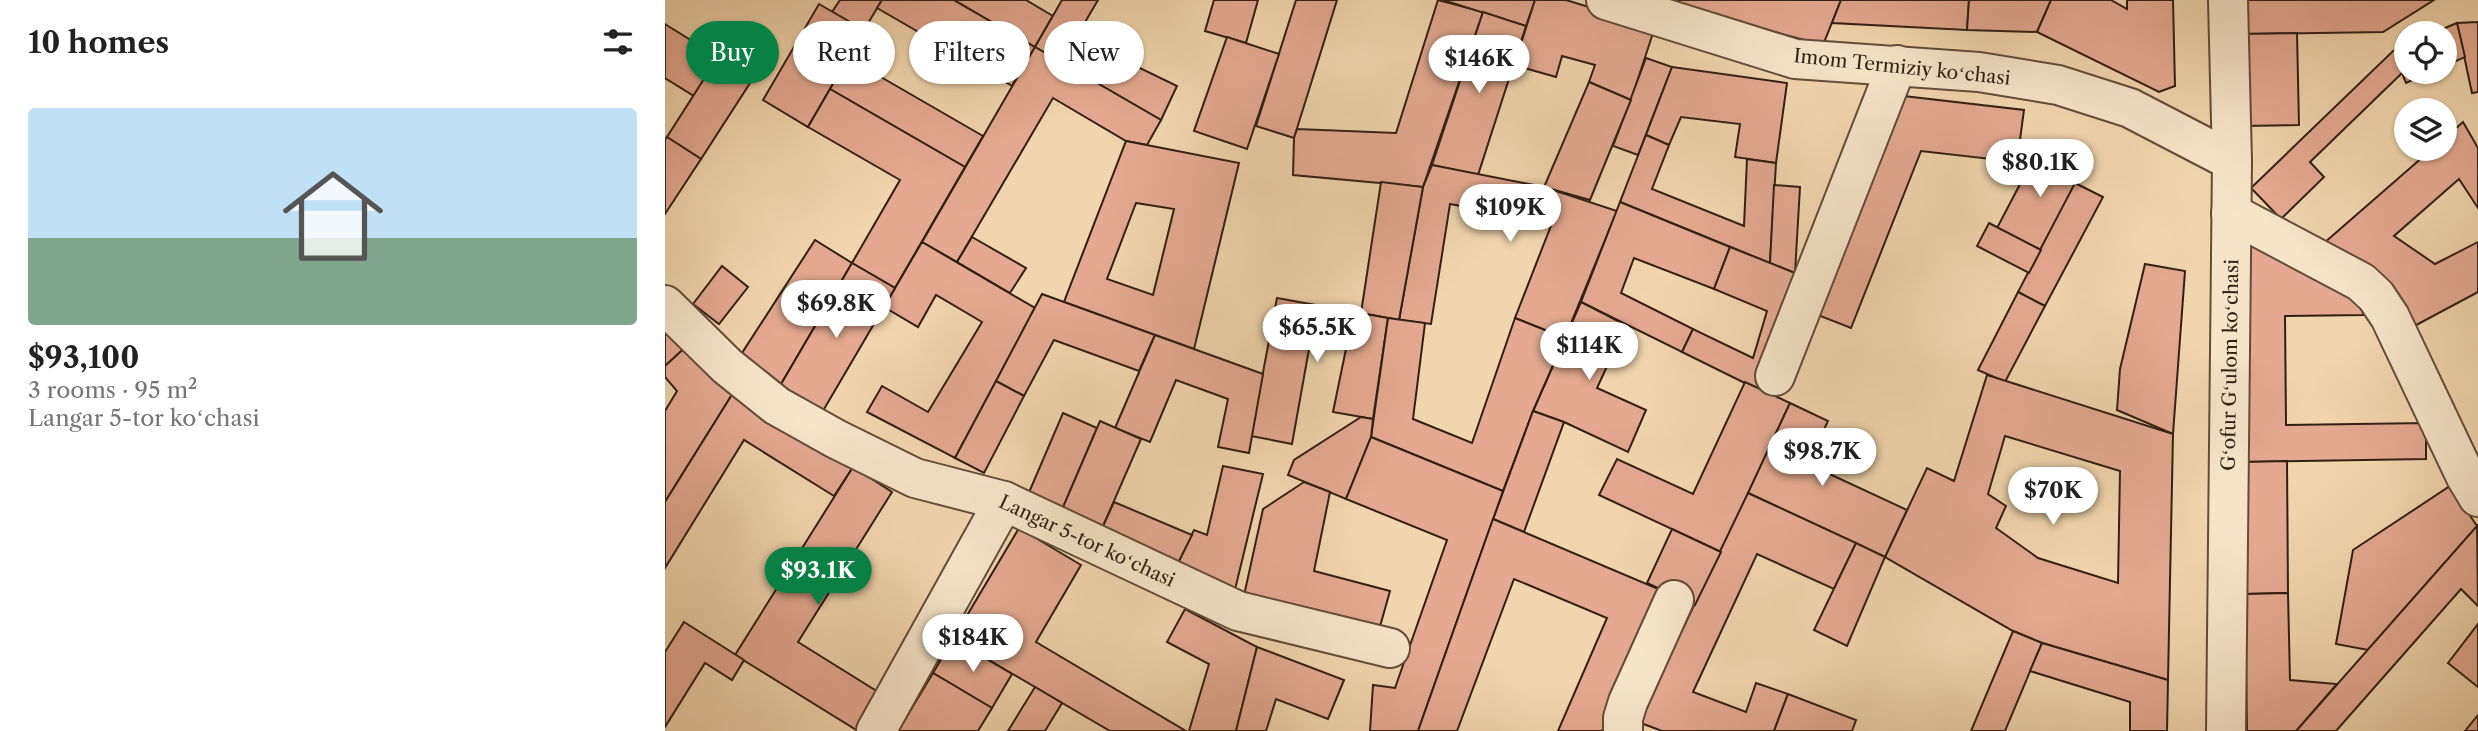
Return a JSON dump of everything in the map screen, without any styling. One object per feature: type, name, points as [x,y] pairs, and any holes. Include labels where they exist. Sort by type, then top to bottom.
[{"type":"street","name":"Gʻofur Gʻulom koʻchasi","points":[[2226,731],[2232,161],[2228,0]]},
{"type":"street","name":"Imom Termiziy koʻchasi","points":[[1621,2],[1795,59],[1979,72],[2058,85],[2130,108],[2232,161]]},
{"type":"street","points":[[1775,376],[1897,65]]},
{"type":"street","points":[[2231,213],[2361,282],[2376,296],[2390,317],[2474,484]]},
{"type":"street","name":"Langar 5-tor koʻchasi","points":[[665,305],[727,366],[777,406],[915,478],[1004,501],[1238,611],[1390,648]]},
{"type":"street","points":[[876,731],[1004,501]]},
{"type":"street","points":[[1623,731],[1623,718],[1628,702],[1674,600]]},
{"type":"building","points":[[840,0],[882,0],[869,21],[848,21],[832,12]]},
{"type":"building","points":[[882,0],[954,0],[990,21],[909,21],[909,26],[877,8]]},
{"type":"building","points":[[954,0],[1026,0],[1053,16],[1050,21],[1044,21],[1044,32],[1035,47],[1030,44],[1030,21],[990,21]]},
{"type":"building","points":[[1062,0],[1098,0],[1086,21],[1050,21]]},
{"type":"building","points":[[1214,0],[1258,0],[1246,43],[1205,31]]},
{"type":"building","points":[[1296,0],[1337,0],[1294,138],[1256,126]]},
{"type":"building","points":[[1438,0],[1483,12],[1423,187],[1293,175],[1294,138],[1297,129],[1396,133]]},
{"type":"building","points":[[1443,0],[1535,0],[1526,26]]},
{"type":"building","points":[[1535,0],[1566,0],[1655,27],[1631,100],[1589,82],[1595,65],[1562,56],[1556,77],[1514,65]]},
{"type":"building","points":[[1655,0],[1841,0],[1823,45]]},
{"type":"building","points":[[1841,0],[1969,0],[1967,30],[1832,23]]},
{"type":"building","points":[[1969,0],[2051,0],[2037,32],[1967,30]]},
{"type":"building","points":[[2051,0],[2111,0],[2127,9],[2127,0],[2173,0],[2175,86],[2159,92],[2037,32]]},
{"type":"building","points":[[2242,0],[2434,0],[2401,21],[2394,21],[2394,25],[2383,32],[2242,34]]},
{"type":"building","points":[[819,4],[848,21],[809,21]]},
{"type":"building","points":[[1483,12],[1526,26],[1478,175],[1432,165]]},
{"type":"building","points":[[2478,22],[2478,92],[2472,93],[2457,23]]},
{"type":"building","points":[[2457,23],[2465,57],[2457,61]]},
{"type":"building","points":[[665,24],[686,37],[686,84],[701,84],[694,96],[665,78]]},
{"type":"building","points":[[1044,31],[1044,52],[1035,47]]},
{"type":"building","points":[[2297,33],[2299,125],[2243,126],[2242,34]]},
{"type":"building","points":[[1227,37],[1279,54],[1247,149],[1194,131]]},
{"type":"building","points":[[1035,47],[1044,52],[1044,84],[1099,84],[1161,120],[1147,145],[1126,141],[1053,98],[957,262],[922,242],[1014,84],[1030,84],[1030,56]]},
{"type":"building","points":[[793,49],[793,84],[833,84],[808,127],[763,100],[772,84],[779,84],[779,73]]},
{"type":"building","points":[[2393,51],[2394,81],[2310,162],[2324,177],[2281,219],[2251,188]]},
{"type":"building","points":[[1646,58],[1672,67],[1638,155],[1613,146]]},
{"type":"building","points":[[1672,67],[1787,83],[1776,163],[1735,157],[1740,124],[1681,117],[1669,145],[1646,135]]},
{"type":"building","points":[[1144,70],[1177,86],[1161,120],[1099,84],[1144,84]]},
{"type":"building","points":[[1589,82],[1631,100],[1590,200],[1544,187]]},
{"type":"building","points":[[701,84],[749,84],[701,159],[667,137]]},
{"type":"building","points":[[833,84],[893,84],[983,136],[965,167],[830,89]]},
{"type":"building","points":[[830,89],[965,167],[895,288],[852,263],[900,180],[808,127]]},
{"type":"building","points":[[1895,95],[2024,110],[2017,162],[1921,151],[1851,328],[1810,312]]},
{"type":"building","points":[[2463,122],[2478,148],[2478,208],[2459,179],[2394,236],[2435,264],[2478,242],[2478,292],[2407,330],[2324,243],[2418,161],[2457,161],[2457,127]]},
{"type":"building","points":[[1646,135],[1669,145],[1652,189],[1744,226],[1747,159],[1776,163],[1770,263],[1620,202]]},
{"type":"building","points":[[667,137],[701,159],[665,214],[665,140]]},
{"type":"building","points":[[1126,141],[1239,163],[1194,349],[1064,302]],"holes":[[[1136,203],[1174,209],[1153,295],[1107,279]]]},
{"type":"building","points":[[2039,148],[2082,171],[2041,250],[1997,228]]},
{"type":"building","points":[[1432,165],[1544,187],[1617,211],[1565,338],[1515,318],[1552,223],[1450,204],[1431,324],[1399,320],[1423,187]]},
{"type":"building","points":[[1381,182],[1423,187],[1399,320],[1361,313]]},
{"type":"building","points":[[2075,183],[2103,197],[2045,306],[2018,292]]},
{"type":"building","points":[[1774,185],[1800,187],[1795,273],[1770,263]]},
{"type":"building","points":[[1620,202],[1730,247],[1714,289],[1634,258],[1621,293],[1693,329],[1682,352],[1581,302]]},
{"type":"building","points":[[1989,223],[2041,250],[2029,273],[1977,246]]},
{"type":"building","points":[[2241,227],[2362,292],[2363,315],[2285,316],[2286,425],[2426,423],[2426,459],[2244,462]]},
{"type":"building","points":[[972,237],[1026,268],[1010,293],[957,262]]},
{"type":"building","points":[[815,240],[852,263],[777,391],[742,353]]},
{"type":"building","points":[[922,242],[1035,308],[955,458],[867,412],[882,386],[928,412],[982,322],[936,295],[918,327],[884,307]]},
{"type":"building","points":[[1730,247],[1795,273],[1759,390],[1682,352],[1693,329],[1753,358],[1767,311],[1714,289]]},
{"type":"building","points":[[852,263],[895,288],[820,416],[777,391]]},
{"type":"building","points":[[2145,264],[2185,271],[2173,434],[2117,410],[2120,369]]},
{"type":"building","points":[[722,266],[748,287],[719,324],[693,304]]},
{"type":"building","points":[[2018,292],[2045,306],[2005,382],[1978,370]]},
{"type":"building","points":[[1042,294],[1155,335],[1139,371],[1054,340],[1024,396],[996,381]]},
{"type":"building","points":[[1277,298],[1388,318],[1373,419],[1333,412],[1347,344],[1311,338],[1292,444],[1251,436]]},
{"type":"building","points":[[1581,302],[1626,325],[1597,388],[1646,410],[1628,452],[1564,422],[1533,411]]},
{"type":"building","points":[[1388,318],[1425,323],[1413,419],[1472,443],[1515,318],[1565,338],[1533,411],[1503,491],[1371,437]]},
{"type":"building","points":[[665,325],[689,344],[665,366]]},
{"type":"building","points":[[1155,335],[1263,374],[1249,453],[1218,447],[1228,399],[1176,380],[1150,442],[1115,428]]},
{"type":"building","points":[[689,344],[733,393],[665,502],[665,411],[677,391],[665,377],[665,366]]},
{"type":"building","points":[[1987,375],[2173,434],[2168,680],[2042,643],[2013,631],[1885,557],[1927,468],[1954,481]],"holes":[[[2005,436],[2120,471],[2118,583],[2038,558],[1996,528],[2006,506],[1988,494]]]},
{"type":"building","points":[[996,381],[1024,396],[984,473],[955,458]]},
{"type":"building","points":[[1745,382],[1790,403],[1721,552],[1599,495],[1617,459],[1693,494]]},
{"type":"building","points":[[733,393],[853,467],[834,496],[744,440],[665,568],[665,502]]},
{"type":"building","points":[[1790,403],[1828,421],[1808,464],[1907,510],[1885,557],[1748,493]]},
{"type":"building","points":[[1533,411],[1564,422],[1524,532],[1493,519]]},
{"type":"building","points":[[1063,413],[1097,428],[1061,512],[1027,497]]},
{"type":"building","points":[[1361,417],[1373,419],[1371,437],[1346,499],[1288,475],[1294,460]]},
{"type":"building","points":[[1100,421],[1141,439],[1100,533],[1061,512]]},
{"type":"building","points":[[1371,437],[1503,491],[1418,731],[1370,731],[1373,685],[1395,688],[1447,540],[1346,499]]},
{"type":"building","points":[[2287,461],[2288,593],[2245,594],[2244,462]]},
{"type":"building","points":[[1223,466],[1263,474],[1232,602],[1175,569],[1194,530],[1207,535]]},
{"type":"building","points":[[853,467],[892,492],[798,642],[883,695],[858,731],[735,655]]},
{"type":"building","points":[[1304,482],[1330,492],[1314,571],[1390,591],[1377,637],[1243,600],[1263,509]]},
{"type":"building","points":[[2450,486],[2477,526],[2368,650],[2336,644],[2353,550]]},
{"type":"building","points":[[1748,493],[1856,543],[1834,589],[1757,554],[1693,692],[1746,712],[1756,683],[1788,694],[1774,731],[1662,731],[1638,722]]},
{"type":"building","points":[[1114,502],[1192,535],[1175,569],[1100,533]]},
{"type":"building","points":[[1493,519],[1663,591],[1602,731],[1558,731],[1607,618],[1514,579],[1457,731],[1418,731]]},
{"type":"building","points":[[2477,526],[2478,606],[2461,589],[2336,731],[2296,731]]},
{"type":"building","points":[[1019,528],[1081,565],[1036,642],[1186,731],[1110,731],[953,639]]},
{"type":"building","points":[[1672,529],[1721,552],[1695,605],[1647,583]]},
{"type":"building","points":[[1856,543],[1885,557],[1847,646],[1814,630]]},
{"type":"building","points":[[2288,593],[2290,680],[2337,684],[2296,731],[2247,731],[2245,594]]},
{"type":"building","points":[[1185,609],[1257,647],[1236,731],[1189,731],[1209,664],[1167,642]]},
{"type":"building","points":[[684,622],[744,660],[732,680],[705,663],[665,727],[665,652]]},
{"type":"building","points":[[2478,624],[2478,687],[2448,663]]},
{"type":"building","points":[[2013,631],[2042,643],[2005,731],[1971,731]]},
{"type":"building","points":[[953,639],[1012,674],[992,708],[933,673]]},
{"type":"building","points":[[2042,643],[2168,680],[2167,731],[2130,731],[2130,702],[2030,671]]},
{"type":"building","points":[[1257,647],[1344,680],[1328,719],[1276,699],[1266,731],[1236,731]]},
{"type":"building","points":[[933,673],[992,708],[978,731],[898,731]]},
{"type":"building","points":[[1035,687],[1062,703],[1045,731],[1008,731]]},
{"type":"building","points":[[1788,694],[1856,720],[1852,731],[1774,731]]},
{"type":"building","points":[[2478,715],[2478,731],[2465,731]]}]
